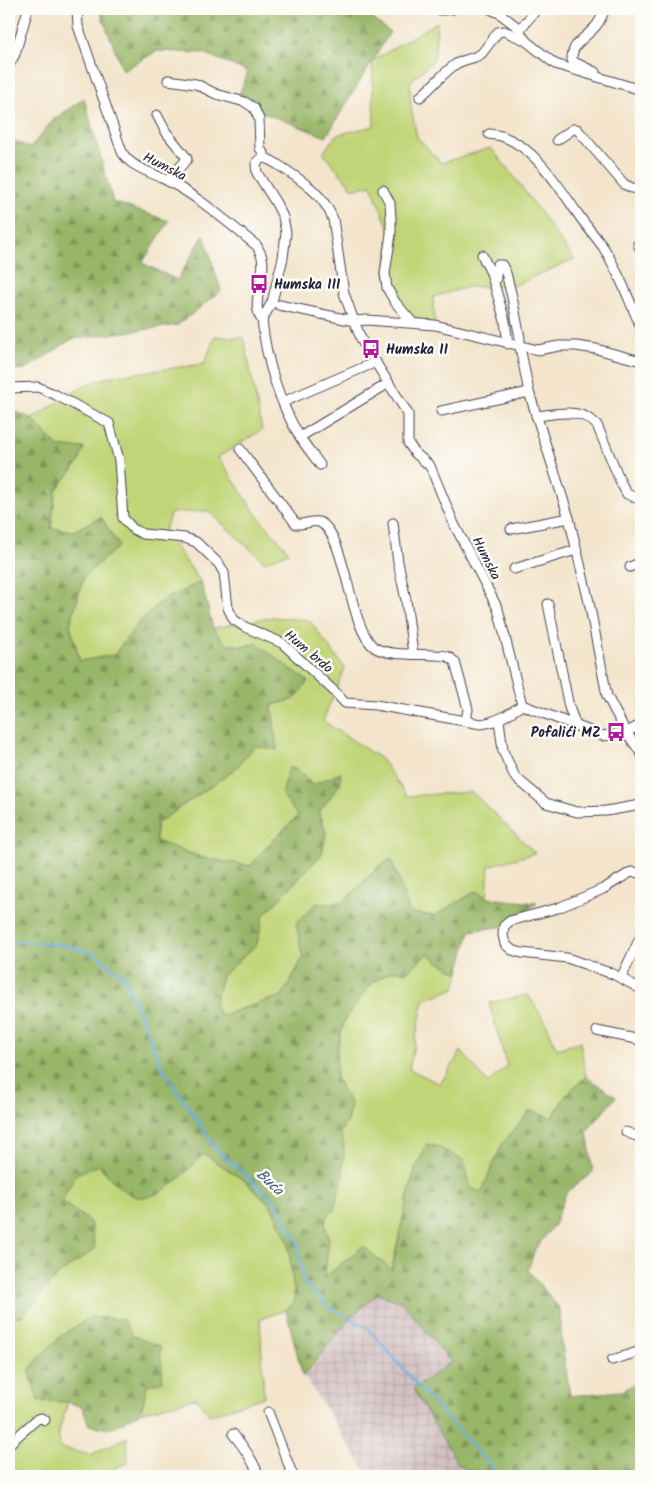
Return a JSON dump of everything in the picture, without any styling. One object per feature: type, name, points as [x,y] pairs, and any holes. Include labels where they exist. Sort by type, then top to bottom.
[{"type":"street","points":[[9,65],[15,54],[28,9]]},
{"type":"street","name":"Humska","points":[[76,9],[78,26],[122,152],[127,160],[196,197],[257,246],[262,257],[263,272],[257,309],[258,315],[262,320],[267,355],[283,402],[300,437],[320,465]]},
{"type":"street","points":[[435,9],[453,9]]},
{"type":"street","points":[[490,9],[520,28],[521,34],[526,41]]},
{"type":"street","points":[[520,28],[537,9]]},
{"type":"street","points":[[603,78],[593,70],[574,62],[572,58],[574,48],[596,27],[602,18],[604,9]]},
{"type":"street","points":[[420,97],[454,65],[479,56],[498,32],[504,31],[526,41],[554,64],[641,90]]},
{"type":"street","points":[[168,80],[196,84],[216,94],[245,102],[254,108],[259,119],[260,148],[266,158],[258,160],[256,164],[257,173],[283,217],[286,233],[283,258],[272,302],[262,320]]},
{"type":"street","points":[[157,114],[166,132],[187,159],[168,181]]},
{"type":"street","points":[[557,140],[573,129],[577,129],[624,184],[632,188],[641,189]]},
{"type":"street","points":[[489,134],[504,136],[532,154],[558,186],[604,248],[619,276],[641,327]]},
{"type":"street","name":"Humska","points":[[266,158],[306,184],[322,199],[328,208],[333,219],[344,293],[362,342],[408,414],[408,443],[414,453],[430,466],[454,524],[498,609],[522,705]]},
{"type":"street","points":[[383,190],[390,203],[391,220],[386,273],[387,288],[395,302],[412,322]]},
{"type":"street","points":[[482,255],[494,282],[505,321],[508,344]]},
{"type":"street","points":[[494,282],[498,266],[502,265],[506,272],[512,297],[529,392],[569,518],[589,602],[607,696],[626,732],[641,753]]},
{"type":"street","points":[[279,305],[354,321],[412,322],[448,327],[508,344],[538,350],[559,346],[596,349],[641,361]]},
{"type":"street","points":[[283,402],[376,362]]},
{"type":"street","points":[[300,437],[389,383]]},
{"type":"street","name":"Hum brdo","points":[[9,388],[38,388],[56,394],[109,423],[119,460],[123,518],[133,528],[143,534],[185,538],[196,542],[219,564],[224,573],[228,608],[234,620],[282,644],[345,703],[376,705],[481,724],[500,720],[522,705]]},
{"type":"street","points":[[441,411],[529,392]]},
{"type":"street","points":[[536,416],[569,413],[581,414],[591,419],[597,425],[627,494],[641,500]]},
{"type":"street","points":[[240,450],[283,504],[296,524],[320,522],[326,527],[336,542],[361,628],[371,645],[387,652],[450,657],[455,662],[468,709],[466,721]]},
{"type":"street","points":[[511,528],[569,518]]},
{"type":"street","points":[[393,523],[413,654]]},
{"type":"street","name":"Humska","points":[[514,569],[576,550]]},
{"type":"street","points":[[630,567],[641,562]]},
{"type":"street","points":[[548,604],[569,707],[576,726]]},
{"type":"street","points":[[641,699],[641,710]]},
{"type":"street","points":[[522,705],[603,736],[626,732],[641,725]]},
{"type":"street","points":[[500,720],[504,751],[515,777],[546,803],[577,812],[606,811],[641,804]]},
{"type":"street","points":[[641,873],[631,872],[603,889],[558,908],[510,920],[504,926],[503,935],[505,944],[512,950],[522,953],[567,958],[613,974],[641,989]]},
{"type":"street","points":[[620,978],[641,936]]},
{"type":"street","points":[[597,1031],[641,1040]]},
{"type":"street","points":[[626,1132],[641,1138]]},
{"type":"street","points":[[612,1360],[641,1351]]},
{"type":"street","points":[[268,1412],[293,1476]]},
{"type":"street","points":[[9,1444],[37,1419],[45,1420]]},
{"type":"street","points":[[233,1434],[254,1463],[259,1476]]},
{"type":"shaded area","points":[[377,1294],[402,1302],[451,1362],[413,1389],[457,1464],[474,1476],[369,1476],[305,1377],[351,1317]]},
{"type":"green space","points":[[99,9],[360,9],[390,32],[326,137],[236,102],[248,72],[204,53],[158,51],[123,70]]},
{"type":"green space","points":[[437,22],[434,60],[410,82],[411,107],[417,137],[441,163],[491,148],[574,259],[513,286],[468,287],[433,297],[435,325],[424,323],[403,311],[385,273],[391,234],[371,185],[353,189],[323,153],[336,135],[374,126],[372,61]]},
{"type":"green space","points":[[84,98],[113,202],[169,221],[142,263],[177,280],[204,235],[221,291],[178,325],[72,339],[25,370],[9,368],[9,138],[30,148],[52,121]]},
{"type":"green space","points":[[215,336],[244,338],[262,430],[218,457],[256,514],[289,552],[265,562],[208,511],[171,513],[164,531],[201,582],[163,600],[141,620],[114,655],[80,662],[70,625],[84,576],[119,546],[101,517],[73,531],[51,528],[56,490],[79,462],[83,448],[58,447],[32,419],[85,385],[112,376],[204,364]]},
{"type":"green space","points":[[9,409],[32,419],[58,447],[84,448],[79,462],[56,490],[51,528],[73,531],[101,517],[119,546],[84,576],[70,625],[80,661],[114,655],[141,620],[163,600],[201,582],[213,628],[226,644],[242,646],[257,644],[308,681],[295,699],[272,705],[277,750],[255,746],[233,771],[156,824],[156,841],[203,858],[251,866],[270,843],[298,816],[282,795],[289,767],[300,771],[312,785],[341,773],[340,784],[319,812],[326,832],[322,854],[263,916],[257,944],[222,976],[215,1001],[219,1016],[282,996],[303,958],[296,923],[316,904],[342,903],[380,866],[391,859],[410,913],[434,916],[477,891],[487,898],[537,903],[506,926],[470,931],[459,973],[437,961],[429,954],[407,972],[392,971],[373,982],[344,1021],[337,1049],[336,1078],[351,1105],[347,1121],[340,1132],[344,1146],[343,1178],[333,1211],[326,1217],[325,1226],[329,1239],[324,1278],[363,1246],[392,1270],[415,1170],[427,1144],[439,1147],[464,1161],[471,1188],[481,1193],[502,1144],[530,1111],[552,1118],[566,1095],[586,1076],[616,1097],[587,1131],[593,1172],[566,1193],[554,1225],[535,1249],[528,1270],[560,1309],[562,1344],[570,1396],[621,1391],[641,1381],[641,1476],[474,1476],[458,1464],[413,1389],[451,1362],[402,1302],[377,1294],[351,1317],[303,1377],[286,1310],[295,1302],[288,1241],[270,1204],[245,1181],[204,1154],[182,1176],[163,1191],[143,1197],[134,1196],[125,1191],[99,1165],[76,1174],[61,1201],[90,1222],[95,1249],[59,1274],[22,1316],[9,1316]]},
{"type":"green space","points":[[271,617],[309,620],[345,668],[323,721],[381,759],[407,796],[472,792],[535,853],[489,866],[487,898],[477,891],[434,916],[410,913],[391,859],[379,866],[342,903],[316,904],[303,958],[282,996],[219,1016],[215,1001],[222,976],[256,944],[263,916],[322,854],[326,832],[319,812],[340,784],[340,774],[312,785],[300,771],[298,816],[270,843],[251,866],[203,858],[156,841],[156,824],[233,771],[255,746],[272,705],[295,699],[257,644],[242,646],[226,644],[213,628]]},
{"type":"green space","points":[[429,954],[437,961],[459,973],[455,988],[424,1000],[409,1069],[440,1084],[461,1051],[488,1083],[507,1066],[489,1003],[528,995],[545,1021],[557,1049],[580,1042],[586,1076],[566,1095],[552,1118],[493,1164],[482,1193],[471,1188],[464,1161],[415,1170],[391,1271],[324,1279],[329,1239],[325,1226],[326,1217],[344,1146],[340,1132],[347,1121],[351,1105],[336,1078],[337,1049],[344,1021],[373,982],[392,971],[407,972]]},
{"type":"green space","points":[[204,1154],[245,1181],[270,1204],[288,1241],[295,1302],[286,1310],[260,1319],[264,1397],[209,1415],[196,1398],[141,1412],[147,1385],[133,1336],[91,1317],[63,1334],[47,1349],[39,1401],[68,1402],[58,1434],[61,1448],[90,1455],[127,1437],[128,1463],[117,1467],[117,1476],[9,1476],[9,1316],[22,1316],[59,1274],[95,1249],[90,1222],[61,1201],[76,1174],[99,1165],[112,1180],[178,1180]]},
{"type":"green space","points":[[91,1317],[123,1319],[133,1336],[160,1346],[163,1381],[147,1385],[141,1412],[109,1429],[89,1425],[82,1407],[68,1402],[38,1401],[29,1370],[63,1334]]},
{"type":"waterway","name":"Buća","points":[[9,941],[58,944],[94,953],[123,976],[163,1069],[217,1150],[276,1202],[297,1241],[304,1283],[327,1306],[368,1328],[500,1476]]},
{"type":"place","name":"Humska III","points":[[259,284]]},
{"type":"place","name":"Humska II","points":[[371,349]]},
{"type":"place","name":"Pofalići MZ","points":[[616,732]]}]
